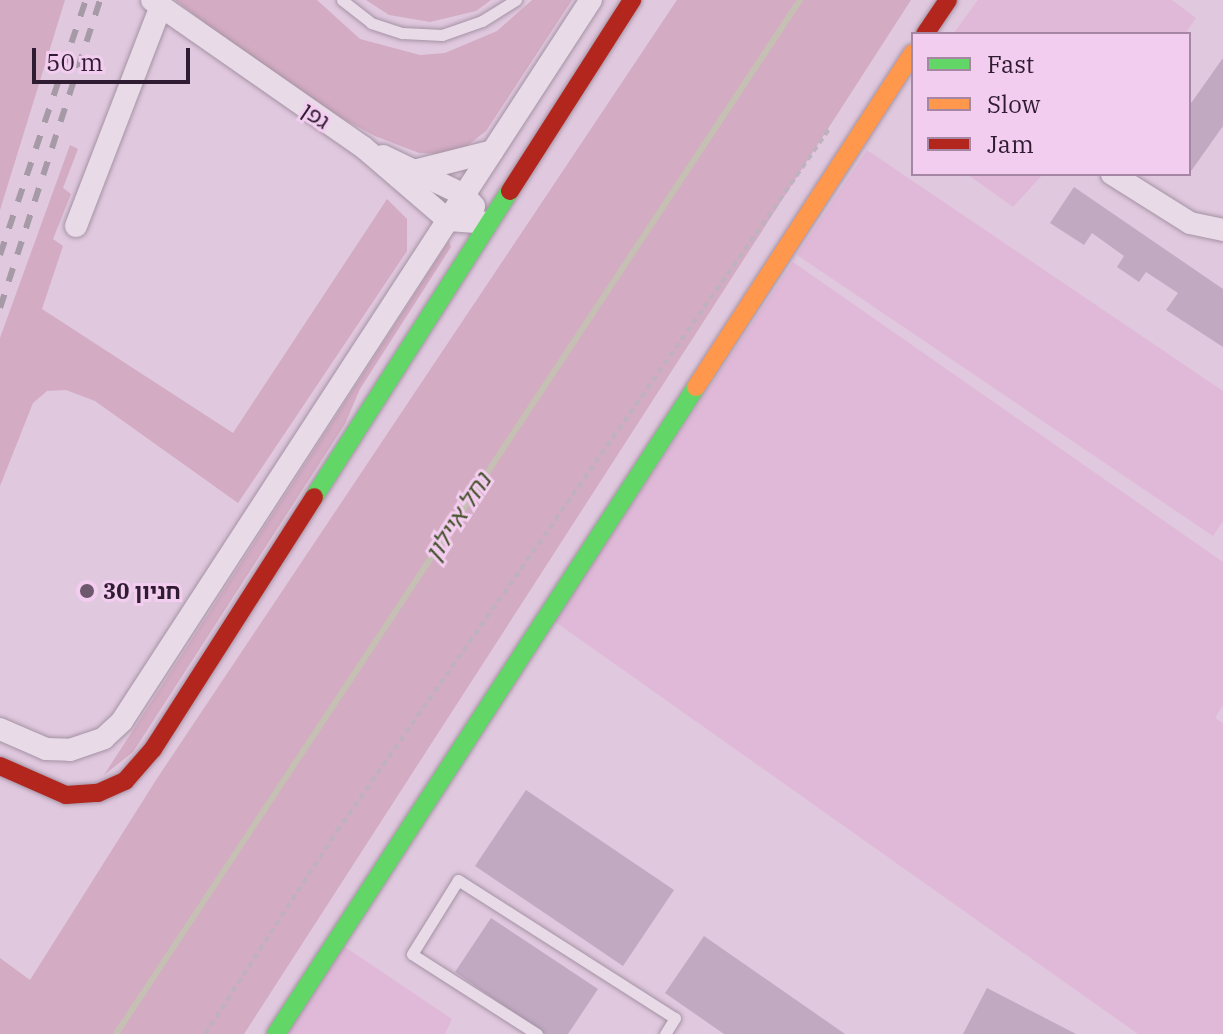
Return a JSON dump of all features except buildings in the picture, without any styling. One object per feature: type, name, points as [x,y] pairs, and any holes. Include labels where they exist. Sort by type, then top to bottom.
[{"type":"main road","points":[[0,766],[66,795],[98,793],[134,771],[153,749],[632,0]]},
{"type":"main road","points":[[926,32],[948,0]]},
{"type":"main road","points":[[276,1034],[911,56]]},
{"type":"street","points":[[0,729],[46,749],[70,750],[104,738],[122,721],[591,0]]},
{"type":"street","points":[[76,226],[156,4]]},
{"type":"street","name":"גפן","points":[[156,4],[363,147]]},
{"type":"street","points":[[363,147],[464,195],[487,223]]},
{"type":"street","points":[[363,147],[448,220],[487,223]]},
{"type":"street","points":[[414,171],[493,151]]},
{"type":"street","points":[[1115,176],[1190,223],[1222,224]]},
{"type":"lane","points":[[342,0],[371,23],[402,33],[442,35],[482,21],[516,0]]},
{"type":"lane","points":[[537,1034],[412,954],[458,880],[675,1018],[665,1034]]},
{"type":"path","points":[[205,1034],[337,831],[832,126]]},
{"type":"shaded area","points":[[0,0],[65,0],[0,210]]},
{"type":"shaded area","points":[[175,0],[317,0],[360,39],[420,55],[445,53],[497,31],[532,0],[572,0],[486,131],[468,145],[442,154],[419,153],[375,136],[299,95]]},
{"type":"shaded area","points":[[366,0],[491,0],[476,11],[430,22],[389,15]]},
{"type":"shaded area","points":[[677,0],[911,0],[244,1034],[0,1034],[0,958],[30,980],[156,780]]},
{"type":"shaded area","points":[[978,0],[1172,0],[1196,18],[1186,32],[954,32]]},
{"type":"shaded area","points":[[70,145],[78,149],[63,188],[71,194],[53,239],[63,246],[42,309],[233,433],[387,199],[407,219],[407,251],[238,503],[95,401],[66,390],[47,391],[33,403],[0,486],[0,338]]},
{"type":"shaded area","points":[[867,150],[1223,391],[1223,521],[1213,536],[797,255]]},
{"type":"shaded area","points":[[970,176],[1041,176],[1013,207]]},
{"type":"shaded area","points":[[449,241],[451,247],[360,389],[345,424],[133,752],[104,775]]},
{"type":"shaded area","points":[[793,262],[1223,562],[1223,705],[1215,718],[1223,723],[1223,1034],[1138,1034],[554,621]]},
{"type":"shaded area","points":[[342,945],[452,1019],[445,1034],[286,1034]]},
{"type":"waterway","name":"נחל איילון","points":[[116,1034],[800,0]]},
{"type":"railway","points":[[0,255],[86,0]]},
{"type":"railway","points":[[0,308],[100,0]]},
{"type":"traffic: fast","points":[[314,497],[510,191]]},
{"type":"traffic: fast","points":[[276,1034],[696,387]]},
{"type":"traffic: slow","points":[[696,387],[911,56]]},
{"type":"traffic: jam","points":[[510,191],[632,0]]},
{"type":"traffic: jam","points":[[926,32],[948,0]]},
{"type":"traffic: jam","points":[[0,766],[66,795],[98,793],[125,781],[153,749],[314,497]]},
{"type":"place","name":"חניון 30","points":[[87,591]]}]
